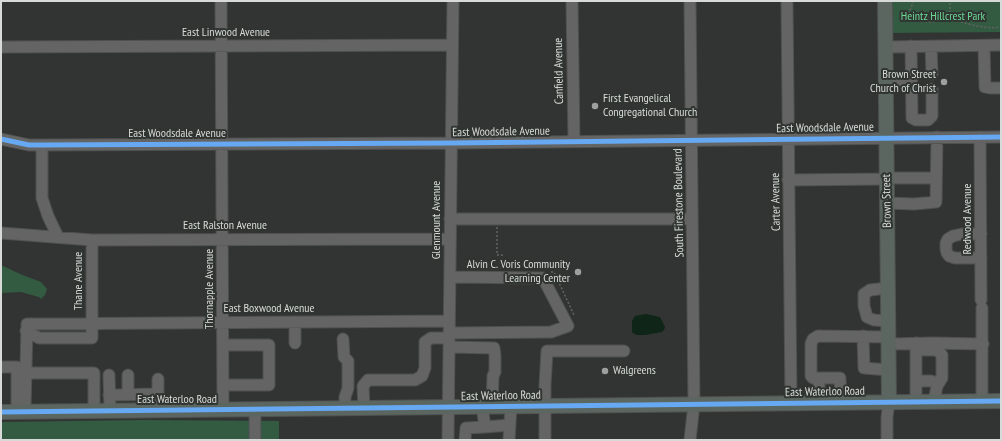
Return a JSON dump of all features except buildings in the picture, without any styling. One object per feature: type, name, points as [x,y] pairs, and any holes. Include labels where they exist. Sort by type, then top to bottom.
[{"type":"main road","name":"Brown Street","points":[[885,1],[890,402]]},
{"type":"main road","name":"East Waterloo Road","points":[[1,412],[1001,401]]},
{"type":"street","name":"Thornapple Avenue","points":[[221,1],[223,410]]},
{"type":"street","name":"Glenmount Avenue","points":[[448,440],[449,239],[453,1]]},
{"type":"street","name":"Canfield Avenue","points":[[572,1],[574,141]]},
{"type":"street","name":"South Firestone Boulevard","points":[[690,1],[691,140],[686,219],[694,404],[690,440]]},
{"type":"street","name":"Carter Avenue","points":[[788,1],[788,180],[791,403]]},
{"type":"street","name":"East Linwood Avenue","points":[[1,47],[452,45]]},
{"type":"street","points":[[886,47],[1001,45]]},
{"type":"street","points":[[911,46],[912,118],[916,120],[928,120],[932,116],[932,89]]},
{"type":"street","points":[[931,46],[932,74]]},
{"type":"street","points":[[984,46],[985,86],[990,88],[1001,88]]},
{"type":"street","points":[[887,84],[911,84]]},
{"type":"street","points":[[922,120],[922,137]]},
{"type":"street","points":[[887,204],[936,202],[936,137]]},
{"type":"street","name":"Redwood Avenue","points":[[980,137],[983,344],[982,401]]},
{"type":"street","name":"East Woodsdale Avenue","points":[[1,139],[29,145],[42,145],[451,143],[1001,137]]},
{"type":"street","points":[[42,145],[42,198],[58,237]]},
{"type":"street","points":[[788,180],[936,178]]},
{"type":"street","points":[[450,220],[686,219]]},
{"type":"street","name":"East Ralston Avenue","points":[[1,233],[92,240],[449,239]]},
{"type":"street","points":[[981,234],[962,234],[953,236],[948,239],[946,243],[946,249],[949,256],[955,258],[981,258]]},
{"type":"street","name":"Thane Avenue","points":[[26,331],[39,338],[92,338],[92,240]]},
{"type":"street","points":[[364,408],[363,386],[368,380],[415,380],[422,376],[424,368],[425,342],[431,338],[449,339],[551,332],[568,326],[544,278],[450,277]]},
{"type":"street","points":[[888,288],[870,290],[864,294],[864,306],[867,317],[874,320],[889,321]]},
{"type":"street","name":"East Boxwood Avenue","points":[[26,331],[27,324],[92,322],[223,323],[449,321]]},
{"type":"street","points":[[295,322],[295,343]]},
{"type":"street","points":[[21,411],[26,373],[26,331]]},
{"type":"street","points":[[841,402],[840,378],[819,378],[811,376],[811,344],[813,339],[818,336],[863,336],[940,351],[942,355],[942,375],[935,390],[934,401]]},
{"type":"street","points":[[863,336],[864,368],[889,370]]},
{"type":"street","points":[[343,339],[344,357],[348,360],[348,388],[345,397],[345,408]]},
{"type":"street","points":[[449,339],[494,348],[495,372],[487,406],[485,427]]},
{"type":"street","points":[[916,347],[983,344]]},
{"type":"street","points":[[223,345],[269,345],[269,385],[223,385]]},
{"type":"street","points":[[916,347],[916,401]]},
{"type":"street","points":[[545,440],[545,385],[547,351],[624,351]]},
{"type":"street","points":[[1,368],[17,367],[21,411]]},
{"type":"street","points":[[26,373],[94,372],[94,411]]},
{"type":"street","points":[[109,375],[110,410]]},
{"type":"street","points":[[128,375],[128,395]]},
{"type":"street","points":[[819,378],[819,403]]},
{"type":"street","points":[[158,379],[158,410]]},
{"type":"street","points":[[916,381],[931,381],[939,383]]},
{"type":"street","points":[[110,395],[158,394]]},
{"type":"street","points":[[887,440],[887,417],[890,402]]},
{"type":"street","points":[[509,440],[511,406]]},
{"type":"street","points":[[255,409],[255,440]]},
{"type":"street","points":[[465,440],[466,428],[510,425]]},
{"type":"path","points":[[914,1],[908,14],[910,20],[929,22],[954,20],[976,26],[992,28],[1001,27]]},
{"type":"path","points":[[950,1],[950,20]]},
{"type":"path","points":[[681,147],[686,219]]},
{"type":"path","points":[[496,219],[497,255],[502,255],[502,278]]},
{"type":"path","points":[[547,272],[554,272],[573,315]]},
{"type":"green space","name":"Heintz Hillcrest Park","points":[[885,1],[1001,1],[1001,32],[886,33]]},
{"type":"green space","points":[[1,265],[41,282],[47,289],[45,295],[41,299],[39,297],[21,292],[1,293]]},
{"type":"green space","points":[[142,420],[279,421],[279,440],[1,440],[1,422]]},
{"type":"shaded area","points":[[646,314],[660,317],[665,327],[662,332],[636,335],[632,332],[632,321],[635,316]]},
{"type":"cycle path","points":[[1,139],[29,145],[42,145],[451,143],[1001,137]]},
{"type":"cycle path","points":[[1,412],[1001,401]]},
{"type":"place","name":"Brown Street Church of Christ","points":[[944,82]]},
{"type":"place","name":"First Evangelical Congregational Church","points":[[595,106]]},
{"type":"place","name":"Alvin C. Voris Community Learning Center","points":[[578,272]]},
{"type":"place","name":"Walgreens","points":[[605,371]]}]
